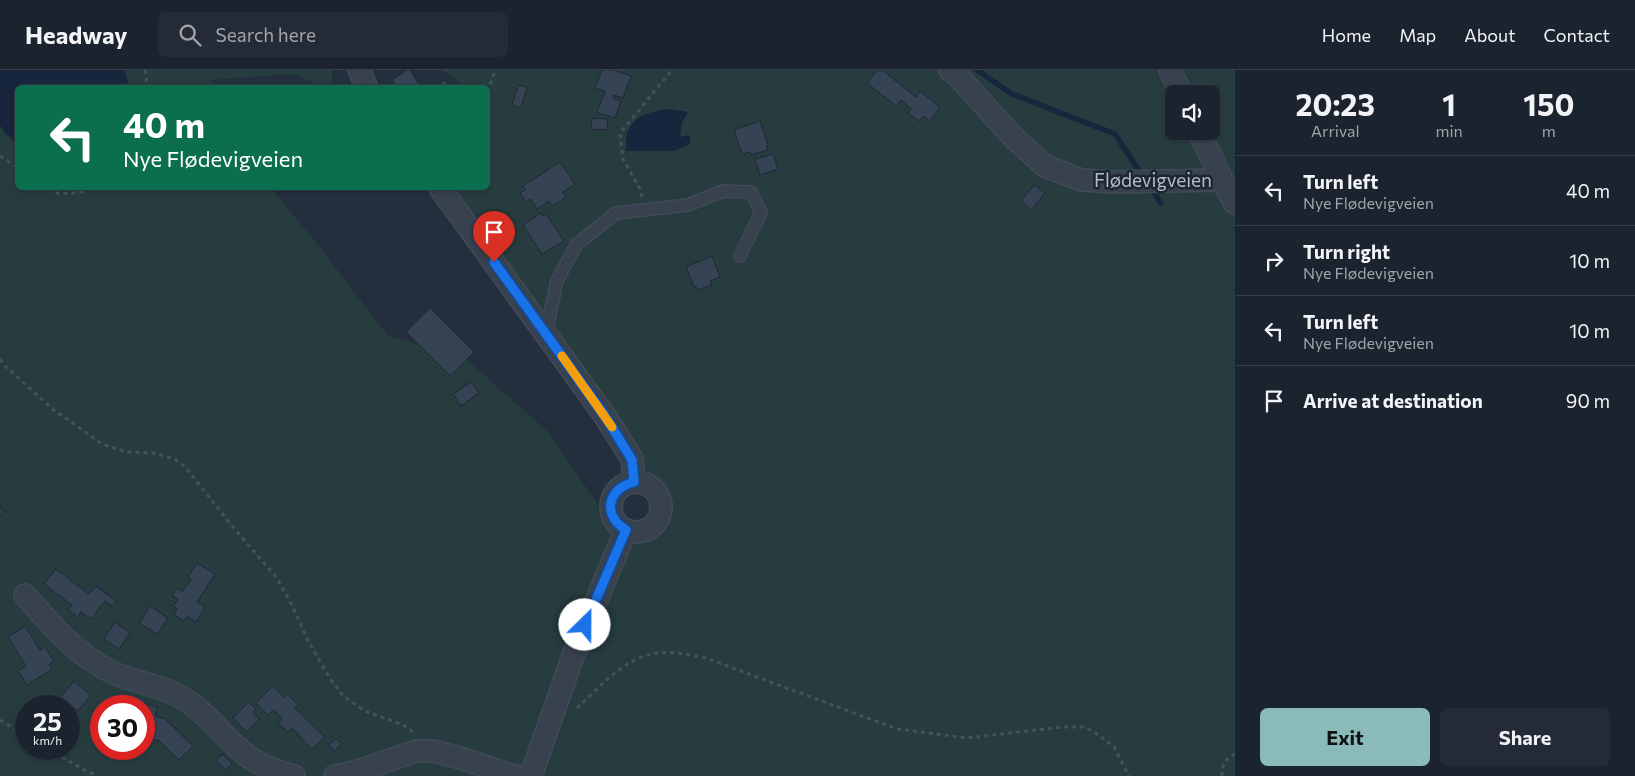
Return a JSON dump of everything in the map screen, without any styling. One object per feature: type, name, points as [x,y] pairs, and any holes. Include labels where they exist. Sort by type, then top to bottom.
[{"type":"street","points":[[359,70],[366,85]]},
{"type":"street","name":"Flødevigveien","points":[[950,70],[1014,138],[1045,166],[1081,180],[1113,182],[1222,180],[1235,203]]},
{"type":"street","points":[[1170,70],[1177,85]]},
{"type":"street","points":[[1203,140],[1222,180]]},
{"type":"street","points":[[441,190],[605,416],[632,460],[634,482]]},
{"type":"street","points":[[642,482],[655,491],[659,498],[661,506],[660,515],[650,528],[634,532],[626,530],[619,526],[614,519],[611,503],[619,488],[626,484],[642,482]]},
{"type":"street","points":[[531,776],[572,656],[626,530]]},
{"type":"street","points":[[25,595],[57,631],[85,655],[115,673],[162,689],[184,699],[250,758],[273,770],[294,776]]},
{"type":"street","points":[[335,776],[358,771],[416,751],[433,751],[464,759],[510,776],[516,776]]},
{"type":"lane","points":[[546,333],[557,281],[576,245],[616,213],[688,205],[723,191],[752,192],[761,213],[740,256]]},
{"type":"path","points":[[144,70],[147,76],[146,85]]},
{"type":"path","points":[[490,86],[495,70]]},
{"type":"path","points":[[645,210],[640,189],[623,159],[620,133],[672,70]]},
{"type":"path","points":[[0,156],[15,166]]},
{"type":"path","points":[[52,190],[59,194],[82,192],[84,190]]},
{"type":"path","points":[[0,359],[18,379],[54,410],[102,444],[126,452],[160,455],[176,460],[186,468],[276,577],[292,605],[308,642],[343,696],[366,711],[403,725],[424,739],[433,751]]},
{"type":"path","points":[[547,729],[570,714],[634,659],[653,653],[676,653],[706,658],[897,729],[967,738],[1063,727],[1085,727],[1114,747],[1130,776]]},
{"type":"path","points":[[0,720],[15,729]]},
{"type":"path","points":[[1222,776],[1222,766],[1228,758],[1235,754]]},
{"type":"path","points":[[67,760],[98,776]]},
{"type":"green space","points":[[124,70],[332,70],[332,85],[319,85],[293,74],[211,80],[213,85],[126,85],[128,82]]},
{"type":"green space","points":[[442,70],[1235,70],[1235,776],[0,776],[0,125],[4,132],[15,142],[15,190],[273,190],[388,336],[463,356],[548,432],[612,525],[644,535],[655,483],[595,387],[446,190],[490,190],[490,85],[463,85]]},
{"type":"water","points":[[0,70],[124,70],[128,82],[126,85],[15,85],[15,142],[4,132],[0,125]]},
{"type":"water","points":[[671,109],[688,112],[682,123],[680,137],[690,135],[690,144],[674,151],[626,151],[628,131],[637,119],[652,112]]},
{"type":"building","points":[[410,70],[419,85],[395,85],[392,80]]},
{"type":"building","points":[[602,70],[614,70],[631,76],[623,98],[614,95],[613,98],[621,101],[615,118],[597,112],[605,91],[595,88]]},
{"type":"building","points":[[877,70],[882,70],[916,97],[920,91],[940,107],[930,121],[923,116],[919,121],[908,113],[911,109],[901,100],[896,106],[867,83]]},
{"type":"building","points":[[445,80],[448,85],[438,85]]},
{"type":"building","points":[[518,85],[527,87],[521,108],[512,105]]},
{"type":"building","points":[[592,118],[608,119],[607,130],[591,129]]},
{"type":"building","points":[[760,121],[768,150],[751,155],[750,152],[742,154],[734,130]]},
{"type":"building","points":[[773,154],[778,169],[760,175],[755,159]]},
{"type":"building","points":[[560,162],[575,184],[563,192],[566,197],[552,206],[549,201],[537,209],[531,199],[526,202],[520,193],[525,190],[523,186]]},
{"type":"building","points":[[1034,185],[1045,193],[1031,210],[1021,201]]},
{"type":"building","points":[[541,213],[543,216],[546,214],[564,241],[542,254],[523,225]]},
{"type":"building","points":[[712,256],[720,277],[710,281],[712,285],[697,290],[686,267]]},
{"type":"building","points":[[430,308],[474,352],[450,376],[406,332]]},
{"type":"building","points":[[471,382],[479,393],[461,406],[453,394]]},
{"type":"building","points":[[0,505],[5,513],[0,516]]},
{"type":"building","points":[[197,563],[215,574],[197,602],[205,607],[196,622],[187,616],[184,621],[173,614],[177,609],[173,606],[178,599],[172,596],[177,588],[182,592],[191,579],[188,577]]},
{"type":"building","points":[[56,569],[89,594],[96,586],[116,601],[112,606],[105,601],[91,619],[81,612],[78,617],[68,610],[72,605],[44,584]]},
{"type":"building","points":[[150,606],[168,618],[157,634],[139,623]]},
{"type":"building","points":[[115,622],[130,633],[119,649],[104,639]]},
{"type":"building","points":[[25,626],[40,650],[45,647],[54,661],[49,664],[52,669],[27,685],[18,671],[26,666],[8,637]]},
{"type":"building","points":[[74,681],[91,695],[80,709],[80,695],[63,695]]},
{"type":"building","points":[[273,686],[284,697],[287,694],[298,705],[295,708],[325,737],[312,749],[292,728],[288,732],[278,723],[282,718],[274,710],[268,715],[256,703]]},
{"type":"building","points":[[249,702],[256,709],[253,712],[259,719],[247,732],[233,718]]},
{"type":"building","points":[[155,716],[165,719],[193,746],[179,760],[160,741],[155,740]]},
{"type":"building","points":[[336,738],[342,744],[334,751],[329,745]]},
{"type":"building","points":[[222,754],[232,763],[226,770],[216,761]]},
{"type":"waterway","points":[[977,70],[1012,94],[1115,134],[1143,177]]},
{"type":"waterway","points":[[1150,186],[1161,203]]},
{"type":"slow traffic","points":[[562,356],[612,427]]},
{"type":"route","points":[[494,262],[605,416],[632,460],[634,482],[619,488],[611,503],[614,519],[619,526],[626,530],[585,625]]}]
